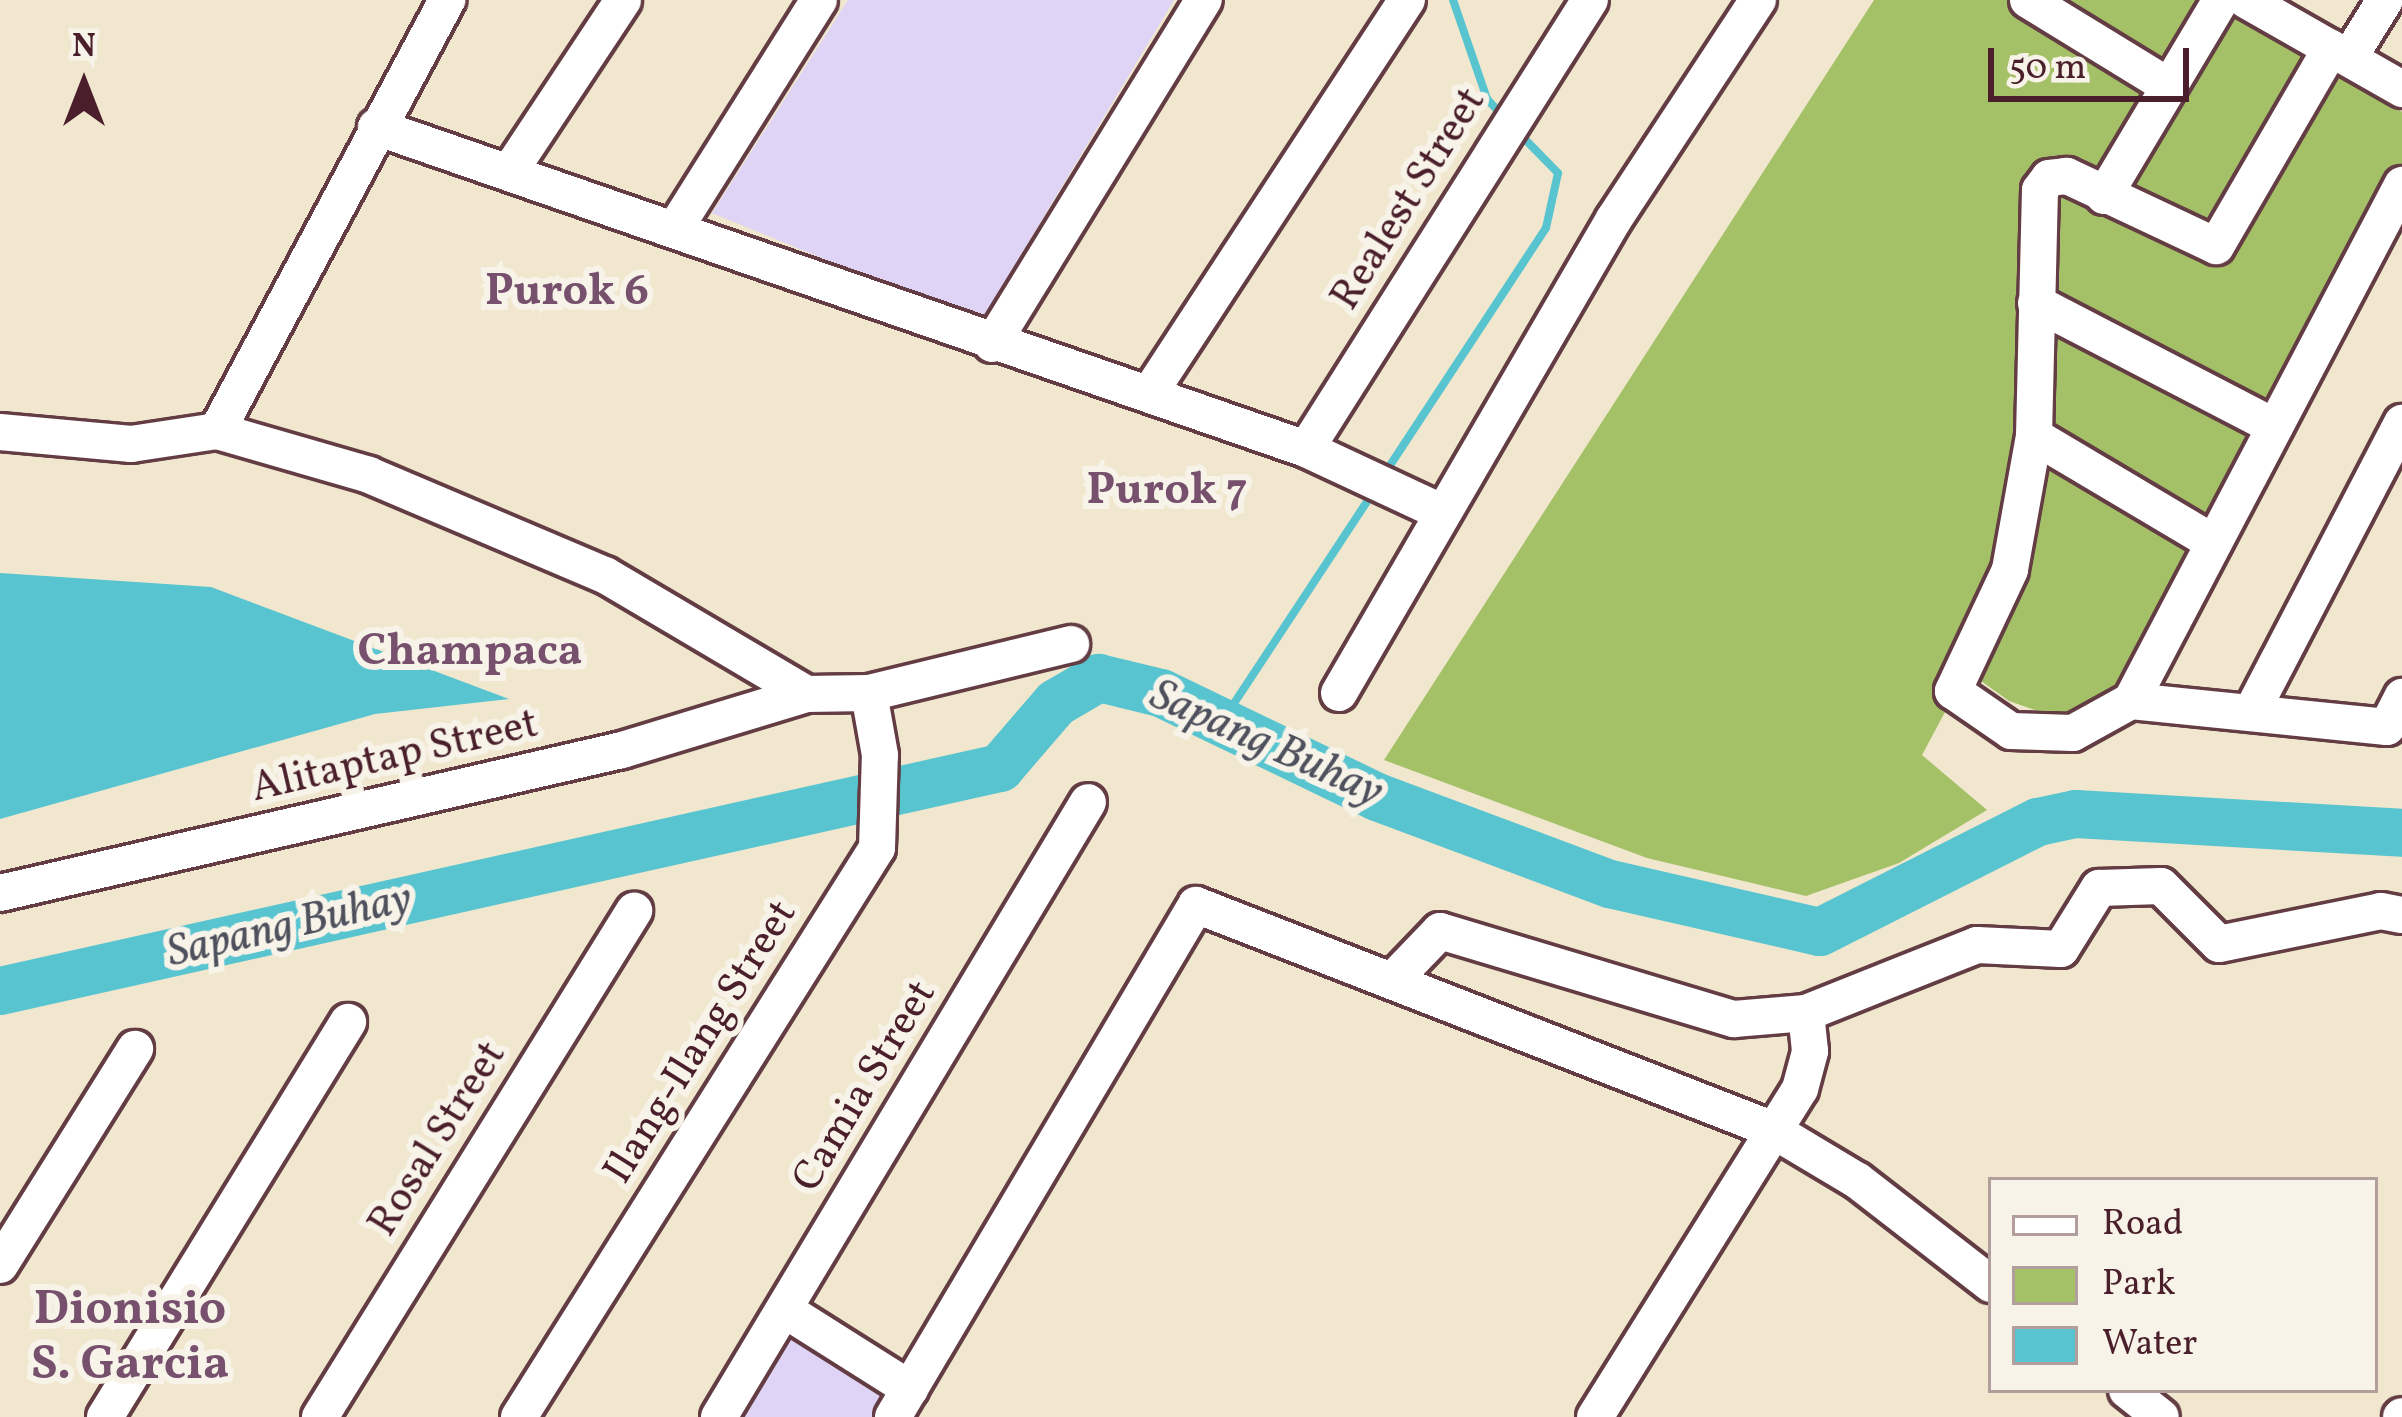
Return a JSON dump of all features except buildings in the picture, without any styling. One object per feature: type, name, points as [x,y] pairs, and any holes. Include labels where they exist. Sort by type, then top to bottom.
[{"type":"street","points":[[217,431],[447,0]]},
{"type":"street","points":[[512,168],[623,0]]},
{"type":"street","points":[[676,226],[819,0]]},
{"type":"street","points":[[992,344],[1204,0]]},
{"type":"street","points":[[1149,394],[1407,0]]},
{"type":"street","name":"Realest Street","points":[[1306,449],[1590,0]]},
{"type":"street","points":[[1340,693],[1614,219],[1758,0]]},
{"type":"street","points":[[2028,0],[2165,84]]},
{"type":"street","points":[[2104,196],[2165,84],[2221,0]]},
{"type":"street","points":[[2246,0],[2402,89]]},
{"type":"street","points":[[2385,0],[2340,53],[2216,246],[2067,176],[2049,178],[2040,190],[2034,436],[2010,570],[1953,691],[2011,731],[2073,733],[2131,701],[2402,185]]},
{"type":"street","points":[[376,127],[512,168],[992,344],[1306,449],[1441,512]]},
{"type":"street","points":[[2036,303],[2275,428]]},
{"type":"street","points":[[2252,711],[2402,423]]},
{"type":"street","points":[[0,433],[131,444],[217,431],[369,475],[604,575],[806,694]]},
{"type":"street","points":[[2034,436],[2214,543]]},
{"type":"street","name":"Alitaptap Street","points":[[0,893],[578,760],[806,694],[869,693],[1071,644]]},
{"type":"street","name":"Ilang-Ilang Street","points":[[519,1417],[854,887],[881,822],[880,755],[869,693]]},
{"type":"street","points":[[2131,701],[2386,727],[2402,697]]},
{"type":"street","name":"Camia Street","points":[[719,1417],[1088,802]]},
{"type":"street","points":[[1393,980],[1440,932],[1734,1019],[1806,1012],[1977,945],[2061,950],[2098,888],[2161,886],[2219,944],[2381,911],[2402,915]]},
{"type":"street","points":[[785,1310],[902,1403],[1196,905],[1771,1129],[1858,1181],[1988,1282]]},
{"type":"street","name":"Rosal Street","points":[[320,1417],[634,911]]},
{"type":"street","points":[[1594,1417],[1800,1089],[1810,1051],[1806,1012]]},
{"type":"street","points":[[105,1417],[348,1022]]},
{"type":"street","points":[[0,1265],[135,1049]]},
{"type":"street","points":[[2131,1393],[2162,1417]]},
{"type":"shaded area","points":[[848,0],[1174,0],[980,323],[712,213]]},
{"type":"shaded area","points":[[794,1328],[898,1391],[882,1417],[740,1417]]},
{"type":"green space","points":[[1874,0],[2224,0],[2341,64],[2402,112],[2402,164],[2214,543],[2126,696],[2061,719],[2009,701],[1967,671],[1922,755],[1987,810],[1899,863],[1806,896],[1647,858],[1384,760]]},
{"type":"water","points":[[0,573],[211,587],[509,699],[375,714],[0,819]]},
{"type":"waterway","points":[[1453,0],[1487,99],[1505,118]]},
{"type":"waterway","points":[[1385,473],[1546,228],[1558,173],[1519,133]]},
{"type":"waterway","points":[[1221,723],[1374,491]]},
{"type":"waterway","name":"Sapang Buhay","points":[[0,991],[1000,768],[1056,703],[1099,678],[1161,693],[1377,797],[1610,884],[1820,932],[2038,822],[2076,814],[2402,833]]},
{"type":"district","name":"Purok 6","points":[[567,293]]},
{"type":"district","name":"Purok 7","points":[[1167,492]]},
{"type":"district","name":"Champaca","points":[[470,653]]},
{"type":"district","name":"Dionisio S. Garcia","points":[[130,1338]]}]
